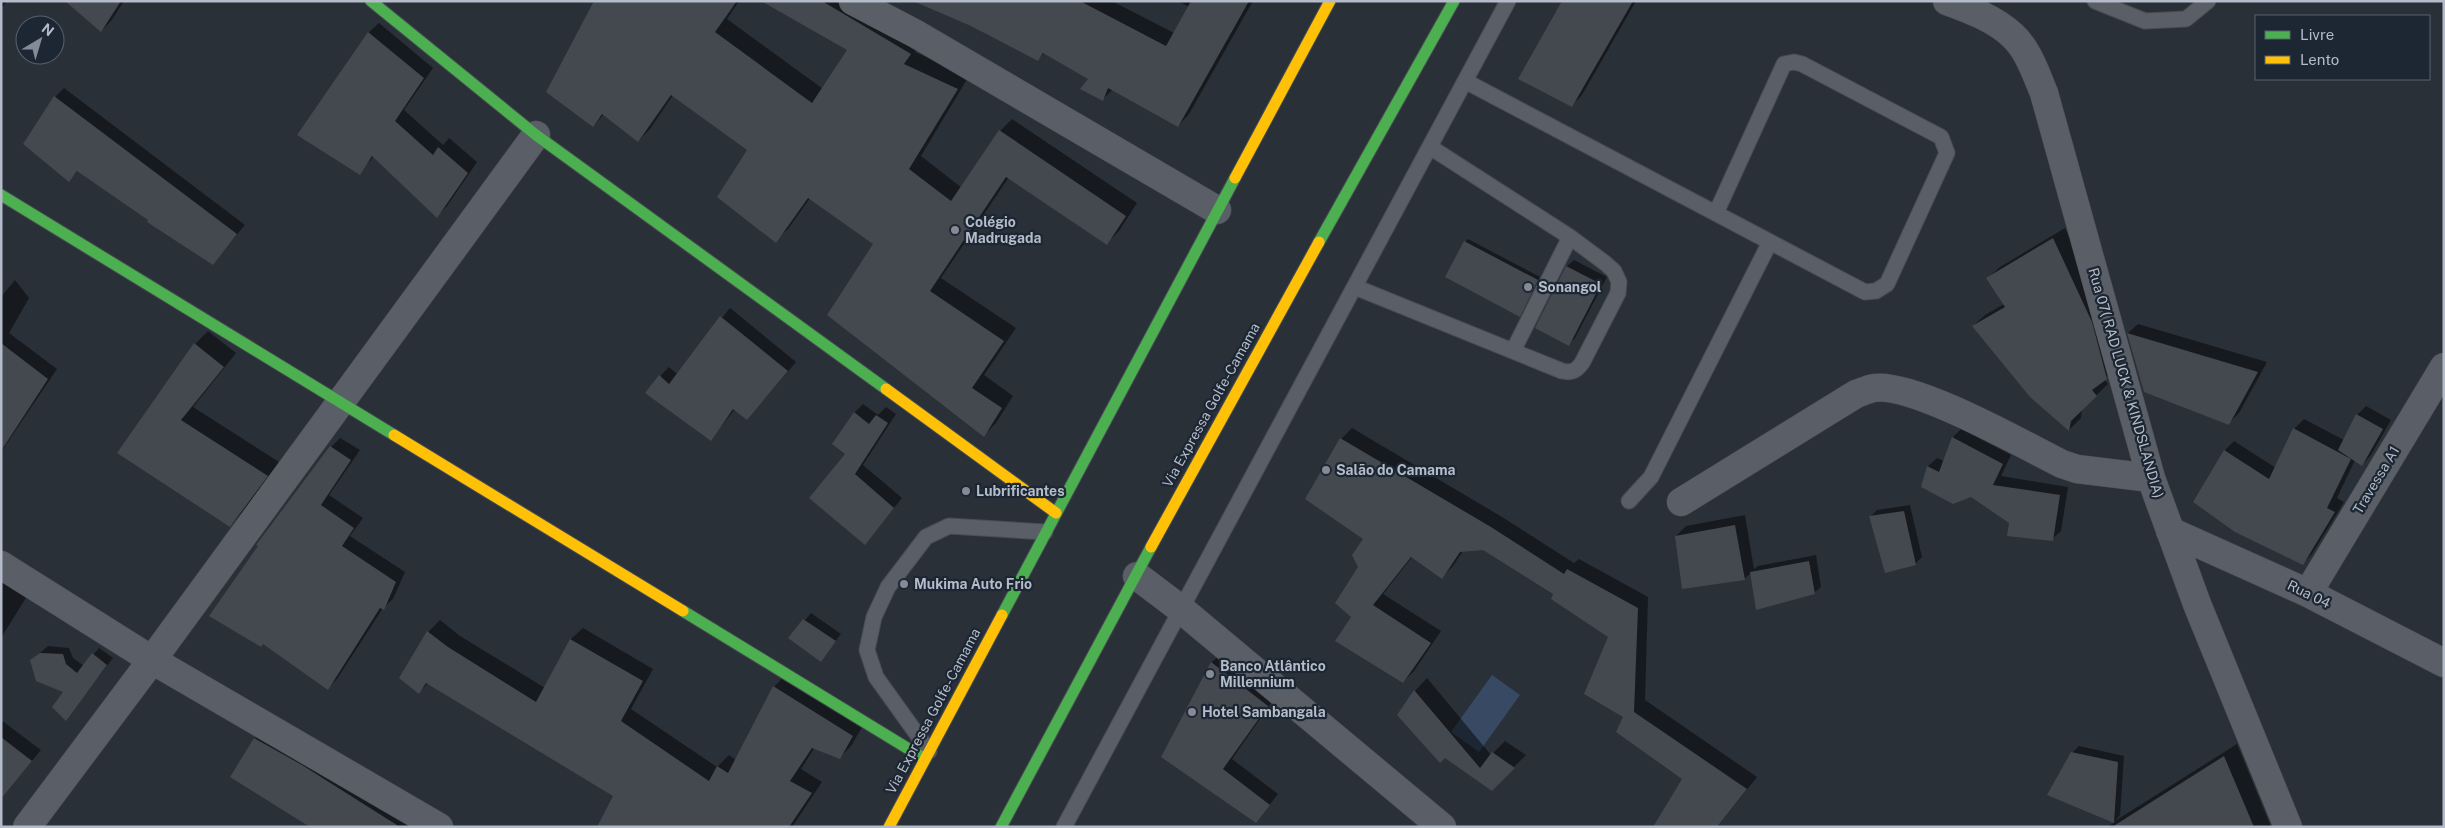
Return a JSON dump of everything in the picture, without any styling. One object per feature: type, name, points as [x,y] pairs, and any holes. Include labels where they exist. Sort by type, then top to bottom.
[{"type":"main road","name":"Via Expressa Golfe-Camama","points":[[889,827],[1330,1]]},
{"type":"main road","name":"Via Expressa Golfe-Camama","points":[[1001,827],[1227,406],[1454,1]]},
{"type":"main road","points":[[386,6],[536,134],[1056,513]]},
{"type":"main road","points":[[1,195],[927,755]]},
{"type":"street","points":[[853,1],[916,34],[1217,210]]},
{"type":"street","name":"Rua 07( RAD LUCK & KINDSLANDIA)","points":[[1947,1],[1989,19],[2013,35],[2027,55],[2044,93],[2151,478],[2197,604],[2288,827]]},
{"type":"street","points":[[27,827],[152,660],[536,134]]},
{"type":"street","name":"Travessa A1","points":[[2308,593],[2444,367]]},
{"type":"street","points":[[1681,502],[1856,394],[1874,388],[1890,389],[1929,399],[2062,464],[2077,469],[2151,478]]},
{"type":"street","name":"Rua 04","points":[[2170,531],[2308,593],[2444,663]]},
{"type":"street","points":[[1,565],[152,660],[439,827]]},
{"type":"street","points":[[1137,576],[1182,610],[1442,827]]},
{"type":"lane","points":[[1064,827],[1508,1]]},
{"type":"lane","points":[[2095,1],[2145,21],[2186,19],[2208,1]]},
{"type":"lane","points":[[1466,81],[1865,292],[1876,291],[1887,284],[1947,153],[1941,137],[1802,64],[1794,62],[1784,64],[1716,213]]},
{"type":"lane","points":[[1355,287],[1562,370],[1570,372],[1576,370],[1582,363],[1618,293],[1619,282],[1614,271],[1570,237],[1430,147]]},
{"type":"lane","points":[[1513,351],[1570,237]]},
{"type":"lane","points":[[1629,501],[1651,477],[1770,242]]},
{"type":"lane","points":[[927,755],[876,677],[867,650],[874,616],[888,587],[926,537],[949,526],[1045,532]]},
{"type":"water","points":[[1492,675],[1520,695],[1479,752],[1451,732]]},
{"type":"building","points":[[65,1],[121,1],[101,32]]},
{"type":"building","points":[[594,1],[737,1],[715,32],[812,103],[847,50],[761,1],[822,1],[911,54],[904,64],[958,89],[909,169],[951,201],[999,130],[1126,216],[1107,245],[1006,177],[930,291],[1004,341],[972,388],[1002,408],[984,437],[827,315],[873,244],[808,198],[776,243],[717,197],[747,150],[671,95],[638,142],[602,114],[593,127],[546,92]]},
{"type":"building","points":[[913,1],[1080,1],[1166,46],[1191,1],[1249,1],[1178,127],[1108,88],[1103,101],[1080,89],[1088,79],[1043,53],[1038,61],[971,26]]},
{"type":"building","points":[[1562,1],[1633,1],[1572,107],[1518,79]]},
{"type":"building","points":[[368,32],[424,78],[395,121],[433,155],[438,147],[468,173],[437,218],[372,156],[360,175],[297,135]]},
{"type":"building","points":[[54,96],[237,234],[213,265],[147,222],[148,220],[77,171],[69,182],[23,144]]},
{"type":"building","points":[[2053,238],[2092,322],[2107,379],[2092,390],[2097,396],[2071,421],[2069,431],[2030,397],[1972,326],[2005,307],[1986,278]]},
{"type":"building","points":[[1464,241],[1538,280],[1520,317],[1445,277]]},
{"type":"building","points":[[1566,266],[1601,284],[1569,346],[1535,328]]},
{"type":"building","points":[[720,316],[788,371],[747,420],[733,409],[711,441],[645,393],[659,375],[669,384]]},
{"type":"building","points":[[2127,333],[2258,372],[2229,425],[2144,392]]},
{"type":"building","points":[[1,343],[48,379],[1,451]]},
{"type":"building","points":[[194,343],[224,367],[181,420],[268,476],[230,527],[117,453]]},
{"type":"building","points":[[854,412],[869,424],[876,415],[888,423],[855,474],[894,508],[865,545],[809,498],[845,454],[832,444]]},
{"type":"building","points":[[2356,414],[2383,429],[2362,466],[2338,450]]},
{"type":"building","points":[[2293,428],[2351,459],[2327,508],[2335,512],[2303,565],[2235,532],[2193,502],[2224,450],[2269,479]]},
{"type":"building","points":[[1952,437],[2003,464],[1993,485],[2060,495],[2053,541],[2007,536],[2009,523],[1971,497],[1953,504],[1921,487],[1927,466],[1939,472]]},
{"type":"building","points":[[1340,438],[1491,527],[1564,574],[1567,569],[1638,608],[1634,712],[1747,789],[1717,827],[1653,827],[1682,779],[1616,732],[1623,717],[1584,694],[1608,637],[1551,599],[1553,594],[1483,550],[1460,552],[1442,579],[1411,557],[1373,605],[1431,643],[1403,683],[1335,641],[1351,617],[1335,603],[1358,567],[1352,555],[1363,539],[1305,499]]},
{"type":"building","points":[[330,446],[351,460],[321,505],[354,528],[342,546],[396,582],[384,610],[380,608],[328,690],[263,644],[261,647],[209,616],[258,546],[256,545]]},
{"type":"building","points":[[1904,511],[1916,565],[1885,573],[1869,516]]},
{"type":"building","points":[[1735,525],[1745,580],[1682,589],[1675,536]]},
{"type":"building","points":[[1809,561],[1815,594],[1756,610],[1750,572]]},
{"type":"building","points":[[803,619],[836,641],[821,662],[788,638]]},
{"type":"building","points":[[427,631],[448,647],[536,702],[570,639],[643,681],[621,721],[709,781],[717,766],[728,773],[773,686],[853,736],[840,759],[812,748],[790,781],[812,793],[789,827],[597,827],[613,796],[426,683],[419,694],[399,678]]},
{"type":"building","points":[[40,653],[63,654],[66,664],[77,673],[92,653],[107,665],[66,721],[52,707],[63,692],[36,681],[30,660]]},
{"type":"building","points":[[1211,662],[1268,706],[1223,769],[1270,805],[1256,823],[1161,757]]},
{"type":"building","points":[[1414,690],[1480,768],[1492,752],[1515,768],[1492,791],[1445,758],[1440,763],[1397,715]]},
{"type":"building","points":[[1,737],[32,761],[1,799]]},
{"type":"building","points":[[254,738],[302,765],[400,827],[310,827],[230,777]]},
{"type":"building","points":[[2071,752],[2118,762],[2114,823],[2047,795]]},
{"type":"building","points":[[2224,756],[2254,827],[2112,827]]},
{"type":"traffic: fast","points":[[371,1],[536,135],[886,389]]},
{"type":"traffic: fast","points":[[1319,242],[1454,1]]},
{"type":"traffic: fast","points":[[1002,615],[1235,178]]},
{"type":"traffic: fast","points":[[1,195],[394,435]]},
{"type":"traffic: fast","points":[[1001,827],[1151,547]]},
{"type":"traffic: fast","points":[[683,611],[925,759]]},
{"type":"traffic: slow","points":[[1235,178],[1330,1]]},
{"type":"traffic: slow","points":[[1151,547],[1319,242]]},
{"type":"traffic: slow","points":[[886,389],[1056,513]]},
{"type":"traffic: slow","points":[[394,435],[683,611]]},
{"type":"traffic: slow","points":[[889,827],[1002,615]]},
{"type":"place","name":"Colégio Madrugada","points":[[955,230]]},
{"type":"place","name":"Sonangol","points":[[1528,287]]},
{"type":"place","name":"Salão do Camama","points":[[1326,470]]},
{"type":"place","name":"Lubrificantes","points":[[966,491]]},
{"type":"place","name":"Mukima Auto Frio","points":[[904,584]]},
{"type":"place","name":"Banco Atlântico Millennium","points":[[1210,674]]},
{"type":"place","name":"Hotel Sambangala","points":[[1192,712]]}]
